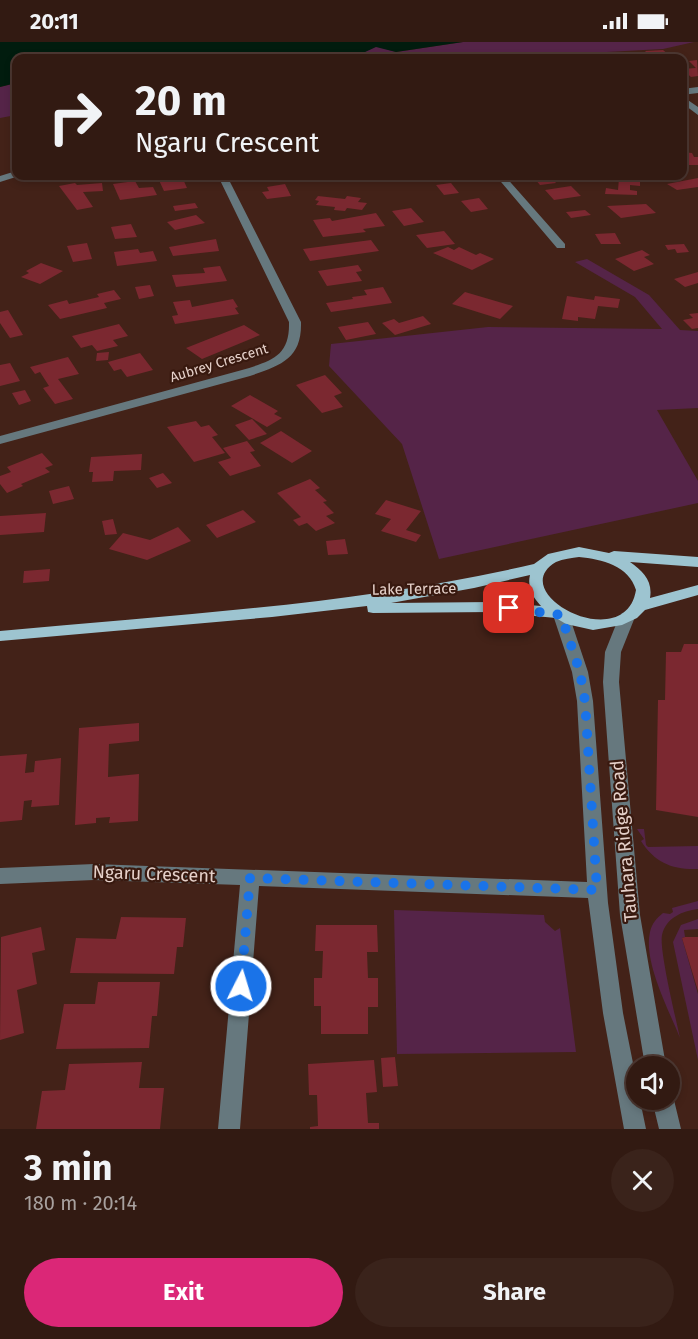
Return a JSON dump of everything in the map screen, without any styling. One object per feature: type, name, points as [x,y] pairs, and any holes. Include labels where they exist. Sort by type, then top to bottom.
[{"type":"main road","points":[[698,562],[588,552],[563,554],[550,559],[540,567],[535,578],[537,595],[559,614],[594,624],[610,623],[633,612],[698,590]]},
{"type":"main road","points":[[605,555],[625,565],[640,580],[643,596],[633,612]]},
{"type":"main road","name":"Lake Terrace","points":[[0,636],[271,611],[433,591],[540,567]]},
{"type":"main road","name":"Lake Terrace","points":[[271,611],[481,606],[559,614]]},
{"type":"street","name":"Aubrey Crescent","points":[[0,440],[246,373],[273,364],[292,349],[297,336],[295,321],[224,180]]},
{"type":"street","points":[[503,180],[561,246]]},
{"type":"street","name":"Tauhara Ridge Road","points":[[633,612],[613,652],[611,682],[630,915],[654,1056]]},
{"type":"street","name":"Tauhara Ridge Road","points":[[559,614],[580,672],[585,701],[597,890],[613,1013],[635,1129]]},
{"type":"street","name":"Ngaru Crescent","points":[[0,876],[75,872],[597,890]]},
{"type":"street","points":[[229,1129],[250,878]]},
{"type":"street","points":[[665,1110],[670,1129]]},
{"type":"shaded area","points":[[0,42],[463,42],[396,52],[376,47],[361,54],[12,54],[12,84],[0,87]]},
{"type":"shaded area","points":[[463,42],[694,42],[663,49],[570,54],[360,54],[376,46],[396,52]]},
{"type":"shaded area","points":[[12,84],[12,116],[0,118],[0,87]]},
{"type":"shaded area","points":[[587,259],[649,295],[680,330],[698,331],[698,408],[657,410],[698,481],[698,503],[439,559],[402,444],[329,366],[331,344],[488,327],[662,329],[635,297],[575,262]]},
{"type":"shaded area","points":[[637,829],[644,829],[648,847],[698,846],[698,869],[665,864],[646,849],[641,841],[644,839]]},
{"type":"shaded area","points":[[698,901],[698,909],[676,916],[667,924],[662,935],[665,969],[680,1038],[664,1000],[650,957],[650,932],[655,921],[663,913],[670,914],[673,912],[672,908]]},
{"type":"shaded area","points":[[394,910],[544,915],[545,922],[555,931],[560,928],[576,1052],[397,1054]]},
{"type":"shaded area","points":[[698,919],[698,929],[684,930],[685,937],[682,938],[698,994],[698,1060],[673,942],[681,925]]},
{"type":"building","points":[[663,50],[668,54],[648,54],[645,51]]},
{"type":"building","points":[[697,60],[698,76],[691,77],[687,73],[687,69],[696,68],[689,61]]},
{"type":"building","points":[[687,152],[698,157],[698,165],[687,165]]},
{"type":"building","points":[[698,178],[698,187],[677,190],[667,184]]},
{"type":"building","points":[[159,180],[183,180],[187,188],[164,191]]},
{"type":"building","points":[[536,180],[553,180],[556,183],[540,185]]},
{"type":"building","points":[[619,180],[640,180],[640,186],[630,185],[630,190],[637,191],[637,195],[605,194],[606,188],[618,190]]},
{"type":"building","points":[[135,181],[139,188],[153,187],[157,195],[120,200],[113,184]]},
{"type":"building","points":[[75,183],[77,185],[102,183],[103,191],[83,192],[93,207],[77,210],[59,186]]},
{"type":"building","points":[[451,183],[459,193],[444,195],[436,185]]},
{"type":"building","points":[[285,184],[291,196],[267,199],[262,192],[269,191],[267,187]]},
{"type":"building","points":[[571,186],[581,196],[554,200],[545,190]]},
{"type":"building","points":[[318,196],[361,198],[358,202],[367,203],[362,210],[347,208],[345,211],[334,210],[335,207],[316,205],[319,201],[315,200]]},
{"type":"building","points":[[479,198],[488,209],[471,212],[461,201]]},
{"type":"building","points":[[195,203],[198,208],[175,211],[173,206]]},
{"type":"building","points":[[646,204],[656,213],[621,218],[607,206]]},
{"type":"building","points":[[411,208],[424,222],[404,226],[392,211]]},
{"type":"building","points":[[585,210],[591,215],[571,218],[566,212]]},
{"type":"building","points":[[376,213],[385,226],[363,229],[366,232],[323,237],[313,220],[330,218],[332,221]]},
{"type":"building","points":[[196,215],[205,223],[175,230],[167,222]]},
{"type":"building","points":[[131,224],[137,237],[115,239],[111,227]]},
{"type":"building","points":[[444,231],[455,244],[427,248],[416,235]]},
{"type":"building","points":[[615,233],[621,244],[601,244],[595,234]]},
{"type":"building","points":[[216,239],[219,251],[173,256],[169,247]]},
{"type":"building","points":[[371,240],[379,251],[310,261],[303,249]]},
{"type":"building","points":[[87,243],[92,259],[73,262],[67,246]]},
{"type":"building","points":[[684,244],[689,252],[677,253],[675,249],[668,250],[665,245]]},
{"type":"building","points":[[448,247],[454,250],[459,247],[476,255],[480,253],[494,259],[472,270],[433,253]]},
{"type":"building","points":[[138,249],[140,253],[153,251],[157,261],[117,266],[114,252]]},
{"type":"building","points":[[642,250],[650,255],[644,257],[654,264],[634,271],[615,259]]},
{"type":"building","points":[[41,263],[63,271],[40,284],[21,277],[29,273],[26,271]]},
{"type":"building","points":[[358,265],[362,271],[356,272],[362,281],[327,286],[318,271]]},
{"type":"building","points":[[220,266],[227,281],[176,287],[172,275],[205,273],[203,268]]},
{"type":"building","points":[[698,272],[698,283],[685,287],[674,279]]},
{"type":"building","points":[[150,285],[154,296],[139,299],[135,287]]},
{"type":"building","points":[[383,287],[392,303],[331,312],[326,303],[353,299],[352,297],[367,295],[364,290]]},
{"type":"building","points":[[114,290],[121,299],[104,303],[107,308],[60,319],[48,305],[67,300],[69,304],[99,297],[97,294]]},
{"type":"building","points":[[465,292],[513,306],[500,319],[452,304]]},
{"type":"building","points":[[567,296],[594,300],[595,296],[620,299],[618,308],[598,306],[595,319],[578,317],[578,321],[562,319]]},
{"type":"building","points":[[233,299],[239,314],[175,324],[172,316],[178,315],[173,302],[190,300],[192,307]]},
{"type":"building","points":[[8,310],[23,335],[10,338],[0,323],[0,312]]},
{"type":"building","points":[[698,313],[698,328],[692,329],[683,320],[693,318],[689,314]]},
{"type":"building","points":[[423,316],[431,324],[395,335],[382,323],[394,319],[399,323]]},
{"type":"building","points":[[368,322],[376,334],[346,340],[338,327]]},
{"type":"building","points":[[119,324],[128,336],[113,340],[118,346],[97,351],[92,345],[81,348],[72,336]]},
{"type":"building","points":[[244,325],[260,335],[202,359],[186,348]]},
{"type":"building","points":[[109,352],[108,360],[96,361],[97,353]]},
{"type":"building","points":[[140,353],[153,370],[127,377],[121,369],[114,371],[108,362]]},
{"type":"building","points":[[68,357],[79,374],[58,379],[73,399],[55,404],[43,388],[49,386],[40,372],[35,374],[30,367]]},
{"type":"building","points":[[10,363],[20,381],[0,386],[0,365]]},
{"type":"building","points":[[325,375],[342,393],[334,396],[343,407],[322,413],[296,385]]},
{"type":"building","points":[[25,390],[31,401],[19,405],[12,393]]},
{"type":"building","points":[[250,395],[278,411],[274,414],[282,418],[267,427],[231,406]]},
{"type":"building","points":[[252,419],[267,434],[249,440],[235,425]]},
{"type":"building","points":[[196,421],[201,427],[209,425],[218,435],[212,437],[225,453],[194,462],[167,427]]},
{"type":"building","points":[[281,431],[312,451],[292,463],[260,443]]},
{"type":"building","points":[[247,441],[255,451],[250,452],[261,466],[230,476],[218,462],[231,458],[223,448]]},
{"type":"building","points":[[42,453],[53,465],[45,468],[50,472],[21,484],[23,486],[7,493],[0,484],[0,476],[11,472],[7,467]]},
{"type":"building","points":[[142,454],[141,470],[114,471],[113,481],[92,482],[93,472],[89,472],[91,457]]},
{"type":"building","points":[[163,473],[172,483],[157,488],[149,478]]},
{"type":"building","points":[[310,479],[320,488],[315,490],[327,501],[323,502],[334,513],[326,516],[335,523],[316,531],[307,523],[299,526],[293,520],[301,517],[277,493]]},
{"type":"building","points":[[69,486],[74,499],[53,504],[49,491]]},
{"type":"building","points":[[386,500],[421,511],[406,530],[421,535],[416,542],[381,531],[391,519],[375,514]]},
{"type":"building","points":[[243,510],[256,522],[217,538],[206,525]]},
{"type":"building","points":[[46,513],[44,532],[0,535],[0,516]]},
{"type":"building","points":[[113,519],[117,534],[105,535],[102,521]]},
{"type":"building","points":[[178,527],[191,541],[147,560],[109,549],[123,533],[150,540]]},
{"type":"building","points":[[345,539],[348,554],[328,555],[326,541]]},
{"type":"building","points":[[50,569],[49,581],[23,583],[24,571]]},
{"type":"building","points":[[684,644],[698,644],[698,817],[656,810],[658,700],[665,700],[666,652],[681,652]]},
{"type":"building","points":[[139,723],[139,741],[109,744],[108,777],[139,774],[138,821],[109,823],[110,817],[96,818],[96,823],[75,825],[79,728]]},
{"type":"building","points":[[27,754],[25,773],[34,772],[35,761],[61,758],[59,805],[31,807],[32,800],[24,801],[22,820],[0,822],[0,756]]},
{"type":"building","points":[[121,917],[186,918],[183,947],[177,947],[174,974],[70,973],[76,938],[116,939]]},
{"type":"building","points":[[316,925],[377,925],[378,952],[367,952],[368,978],[378,978],[378,1007],[368,1007],[368,1034],[321,1034],[321,1006],[314,1006],[314,978],[322,978],[323,951],[315,951]]},
{"type":"building","points":[[41,927],[45,950],[32,953],[37,984],[17,990],[24,1033],[0,1040],[1,937]]},
{"type":"building","points":[[698,937],[698,991],[682,938]]},
{"type":"building","points":[[98,982],[160,982],[157,1016],[152,1016],[149,1048],[56,1049],[64,1004],[95,1004]]},
{"type":"building","points":[[395,1057],[398,1086],[383,1087],[381,1058]]},
{"type":"building","points":[[374,1060],[377,1092],[366,1093],[368,1123],[379,1123],[379,1129],[310,1129],[310,1127],[318,1126],[317,1095],[309,1095],[308,1064]]},
{"type":"building","points":[[142,1062],[139,1088],[164,1088],[160,1129],[36,1129],[42,1091],[65,1090],[69,1064]]},
{"type":"route","points":[[241,986],[250,878],[597,890],[588,724],[580,672],[574,651],[561,615],[509,608]]}]
